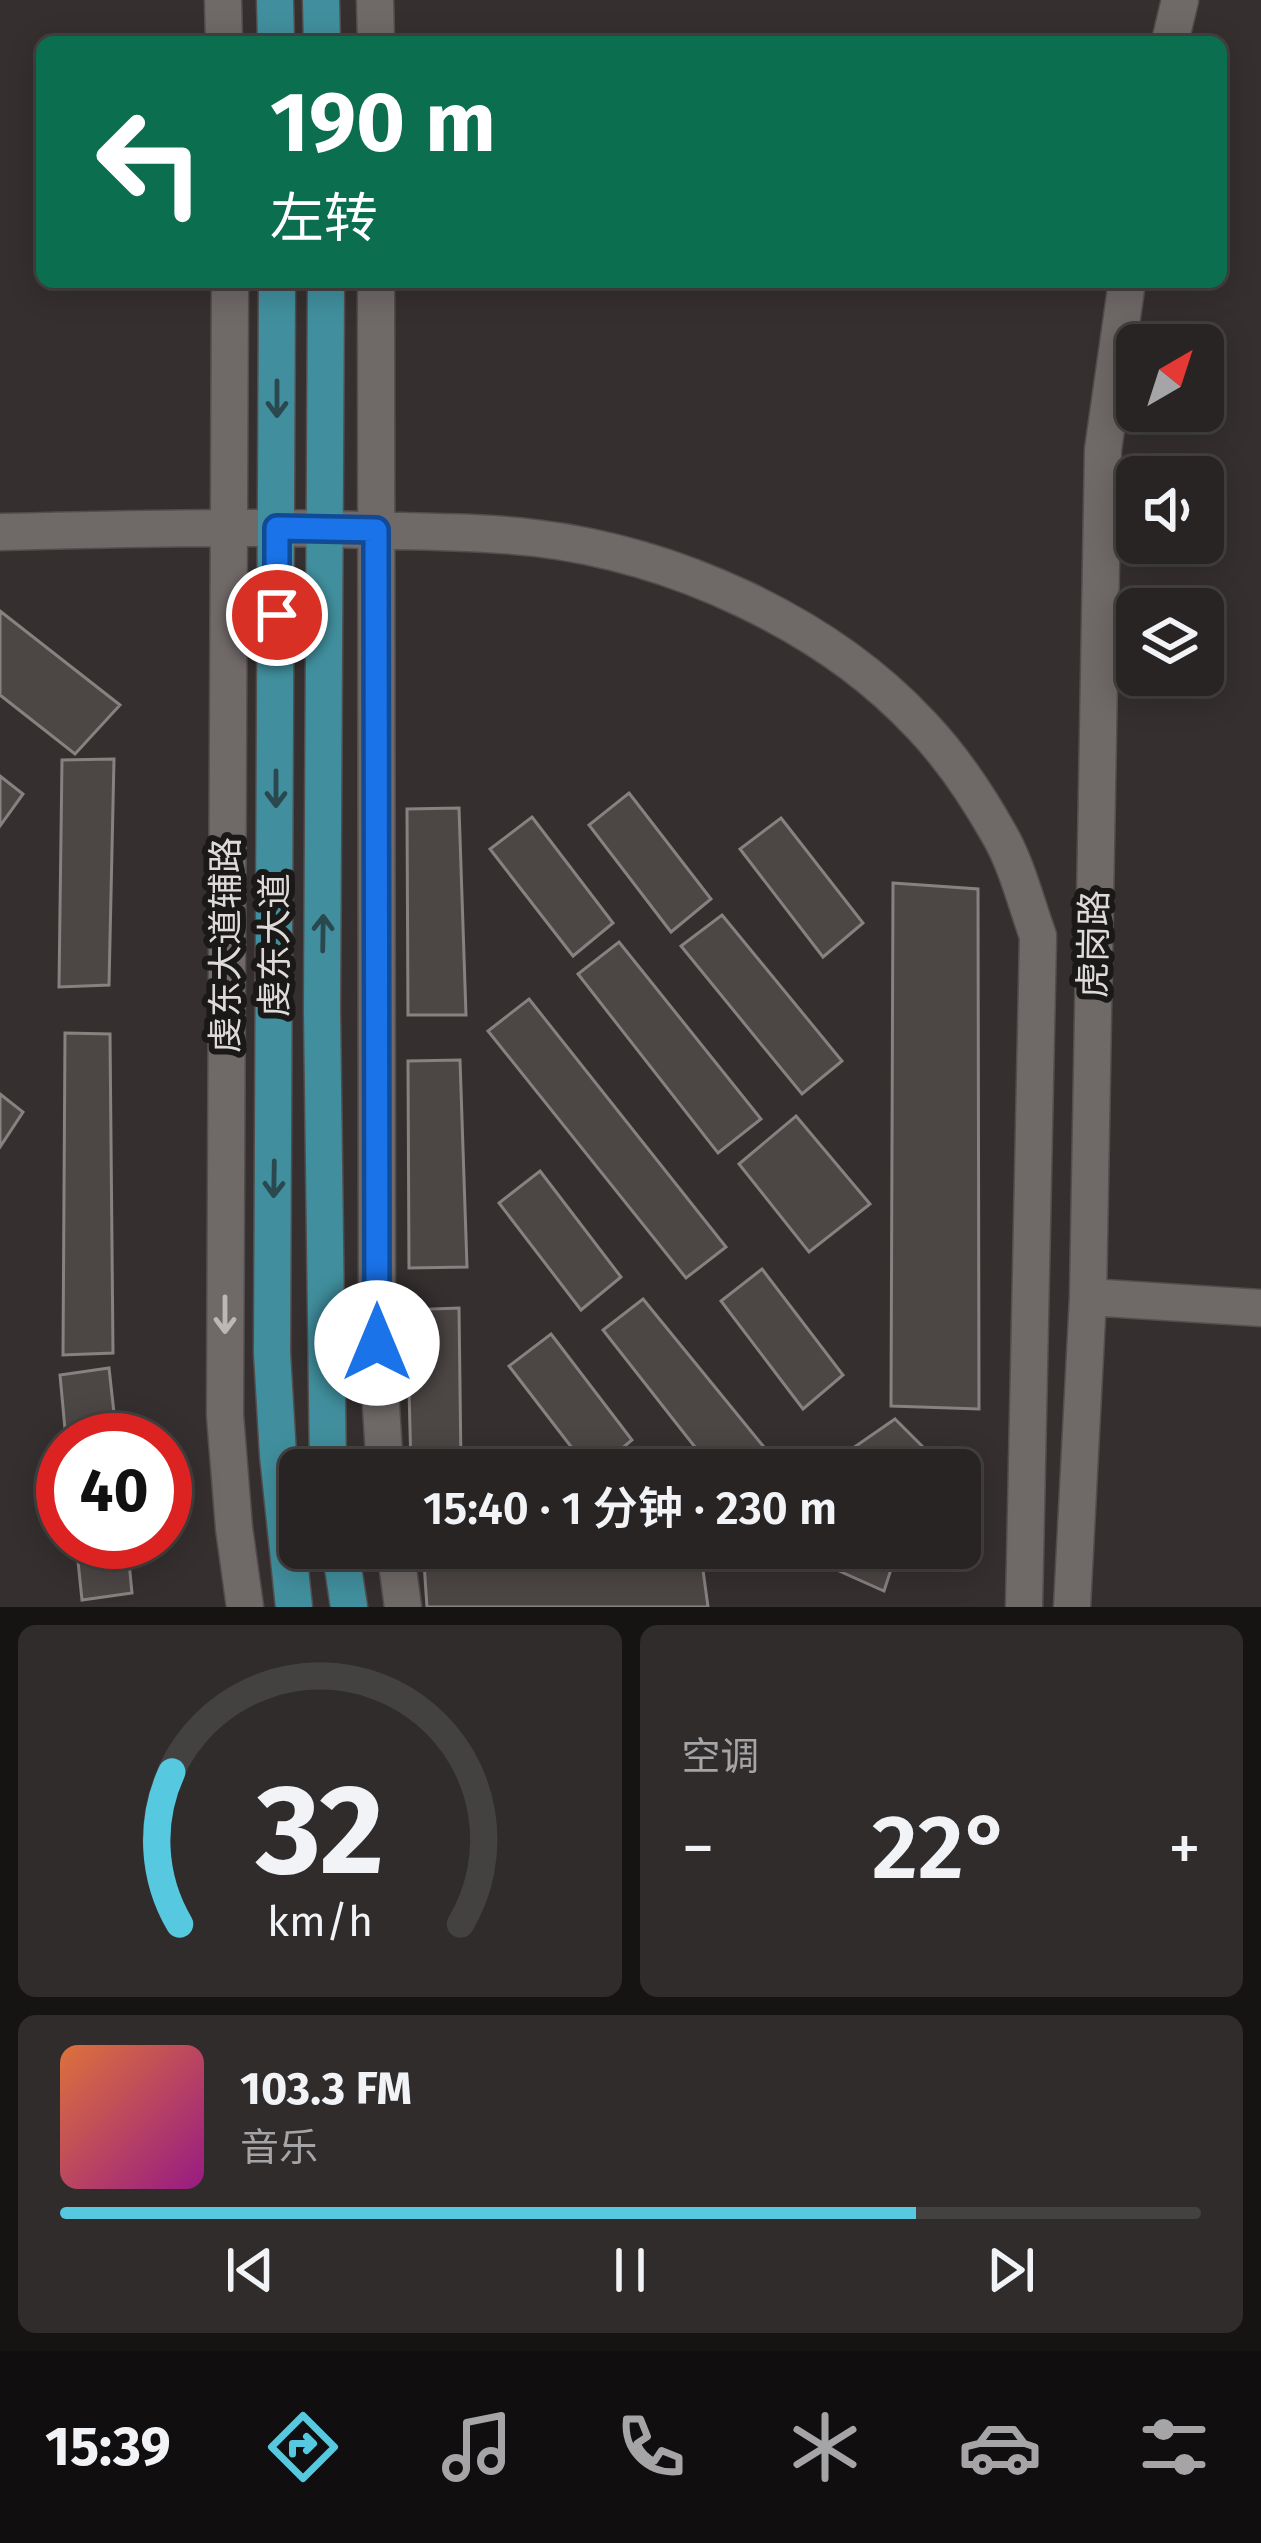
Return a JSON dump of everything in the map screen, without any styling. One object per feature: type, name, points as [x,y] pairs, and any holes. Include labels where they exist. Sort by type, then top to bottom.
[{"type":"main road","points":[[275,0],[276,36]]},
{"type":"main road","points":[[321,0],[322,36]]},
{"type":"main road","name":"虔东大道","points":[[277,288],[272,1353],[294,1607]]},
{"type":"main road","name":"虔东大道","points":[[326,288],[322,1010],[328,1449]]},
{"type":"main road","points":[[343,1569],[349,1607]]},
{"type":"street","points":[[223,0],[224,36]]},
{"type":"street","points":[[375,0],[376,36]]},
{"type":"street","points":[[1171,36],[1180,0]]},
{"type":"street","name":"虔东大道辅路","points":[[230,288],[225,1415],[245,1607]]},
{"type":"street","points":[[376,288],[377,1343],[384,1449]]},
{"type":"street","name":"虎岗路","points":[[1072,1607],[1088,1297],[1103,450],[1126,288]]},
{"type":"street","points":[[0,532],[228,526],[376,530],[535,538],[611,551],[686,574],[761,608],[823,643],[873,680],[920,724],[965,779],[1002,838],[1038,936],[1024,1607]]},
{"type":"street","points":[[225,1011],[275,1010]]},
{"type":"street","points":[[322,1010],[375,1011]]},
{"type":"street","points":[[1088,1297],[1261,1308]]},
{"type":"street","points":[[398,1569],[403,1607]]},
{"type":"building","points":[[0,611],[120,705],[75,754],[0,695]]},
{"type":"building","points":[[114,759],[109,985],[59,987],[62,760]]},
{"type":"building","points":[[0,776],[23,794],[0,826]]},
{"type":"building","points":[[629,793],[711,899],[671,932],[589,825]]},
{"type":"building","points":[[459,808],[466,1015],[408,1015],[407,809]]},
{"type":"building","points":[[532,817],[613,923],[573,956],[490,849]]},
{"type":"building","points":[[781,818],[863,923],[823,957],[740,849]]},
{"type":"building","points":[[893,883],[978,889],[979,1409],[891,1406]]},
{"type":"building","points":[[722,915],[842,1061],[802,1094],[681,946]]},
{"type":"building","points":[[619,942],[761,1119],[718,1153],[578,974]]},
{"type":"building","points":[[529,999],[726,1247],[686,1278],[488,1031]]},
{"type":"building","points":[[65,1033],[110,1034],[113,1353],[63,1355]]},
{"type":"building","points":[[460,1060],[467,1267],[409,1268],[408,1061]]},
{"type":"building","points":[[0,1094],[23,1112],[0,1147]]},
{"type":"building","points":[[796,1116],[870,1204],[809,1252],[739,1164]]},
{"type":"building","points":[[540,1171],[621,1277],[581,1310],[499,1203]]},
{"type":"building","points":[[762,1269],[843,1375],[803,1409],[721,1301]]},
{"type":"building","points":[[643,1299],[766,1449],[696,1449],[603,1330]]},
{"type":"building","points":[[459,1308],[461,1449],[411,1449],[407,1310]]},
{"type":"building","points":[[551,1334],[632,1440],[621,1449],[573,1449],[509,1366]]},
{"type":"building","points":[[109,1368],[114,1413],[64,1413],[60,1375]]},
{"type":"building","points":[[895,1419],[925,1449],[852,1449]]},
{"type":"building","points":[[79,1569],[130,1569],[132,1593],[82,1600]]},
{"type":"building","points":[[424,1569],[703,1569],[708,1607],[427,1607]]},
{"type":"building","points":[[835,1569],[891,1569],[884,1591]]},
{"type":"route","points":[[277,615],[277,528],[376,530],[377,1343]]}]
